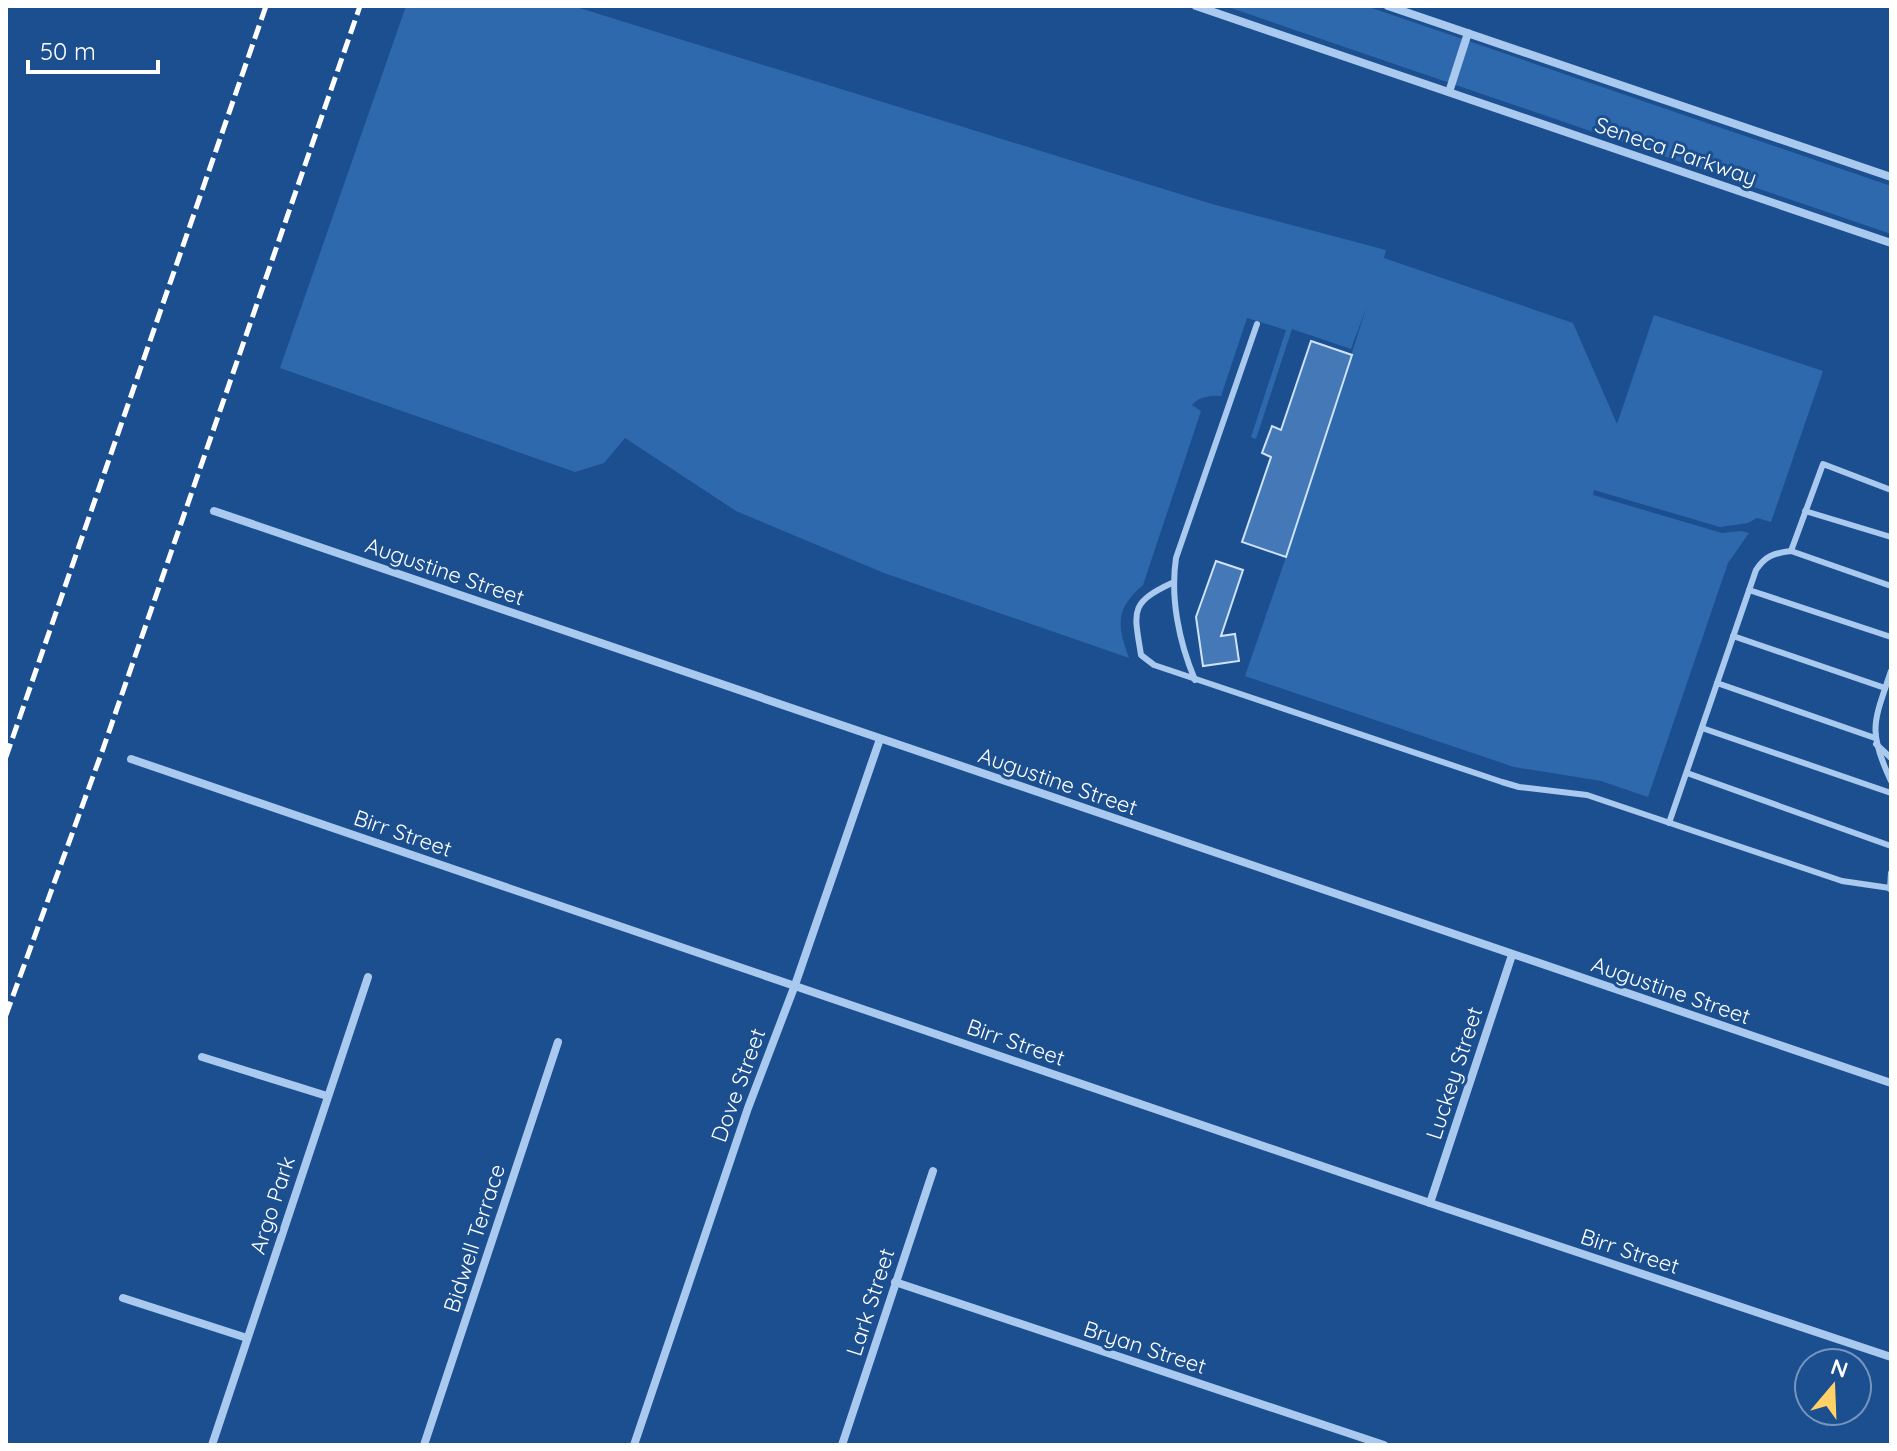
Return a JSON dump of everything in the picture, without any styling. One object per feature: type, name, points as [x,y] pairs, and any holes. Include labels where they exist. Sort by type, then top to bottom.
[{"type":"street","name":"Seneca Parkway","points":[[1196,6],[1891,243]]},
{"type":"street","name":"Seneca Parkway","points":[[1388,6],[1891,177]]},
{"type":"street","points":[[1449,92],[1468,33]]},
{"type":"street","name":"Augustine Street","points":[[214,511],[1891,1083]]},
{"type":"street","name":"Dove Street","points":[[634,1445],[748,1108],[795,985],[880,739]]},
{"type":"street","name":"Birr Street","points":[[131,759],[1430,1203],[1891,1357]]},
{"type":"street","name":"Luckey Street","points":[[1430,1203],[1512,955]]},
{"type":"street","name":"Argo Park","points":[[212,1445],[368,977]]},
{"type":"street","name":"Bidwell Terrace","points":[[424,1445],[558,1042]]},
{"type":"street","points":[[202,1057],[327,1096]]},
{"type":"street","name":"Lark Street","points":[[842,1445],[933,1171]]},
{"type":"street","name":"Bryan Street","points":[[895,1282],[1384,1445]]},
{"type":"street","points":[[123,1298],[247,1338]]},
{"type":"lane","points":[[1195,680],[1186,658],[1172,583],[1176,558],[1257,324]]},
{"type":"lane","points":[[1791,551],[1823,464],[1891,490]]},
{"type":"lane","points":[[1805,511],[1891,537]]},
{"type":"lane","points":[[1669,823],[1749,590],[1763,560],[1775,553],[1791,551],[1891,586]]},
{"type":"lane","points":[[1172,583],[1140,602],[1136,614],[1141,655],[1154,665],[1511,785],[1587,795],[1842,881],[1890,890],[1891,873]]},
{"type":"lane","points":[[1749,590],[1891,637]]},
{"type":"lane","points":[[1733,636],[1885,688]]},
{"type":"lane","points":[[1891,671],[1875,720],[1875,741],[1891,781]]},
{"type":"lane","points":[[1717,683],[1875,741],[1891,758]]},
{"type":"lane","points":[[1702,728],[1891,793]]},
{"type":"lane","points":[[1687,773],[1891,846]]},
{"type":"shaded area","points":[[406,6],[573,6],[1212,204],[1386,250],[1384,258],[1573,323],[1617,424],[1654,315],[1823,371],[1771,522],[1757,518],[1748,523],[1720,527],[1594,490],[1593,495],[1722,533],[1749,533],[1728,563],[1648,797],[1601,781],[1514,767],[1245,676],[1367,306],[1351,349],[1292,329],[1256,439],[1251,437],[1286,330],[1247,318],[1221,396],[1205,397],[1192,405],[1201,411],[1143,585],[1127,602],[1121,618],[1122,636],[1129,658],[884,573],[736,511],[625,438],[604,463],[575,472],[280,368]]},
{"type":"shaded area","points":[[1225,6],[1366,6],[1891,186],[1891,234]]},
{"type":"building","points":[[1311,341],[1352,355],[1286,557],[1242,542],[1271,457],[1262,453],[1272,426],[1281,430]]},
{"type":"building","points":[[1216,561],[1243,570],[1221,636],[1235,634],[1239,661],[1203,666],[1196,617]]},
{"type":"railway","points":[[6,757],[266,6]]},
{"type":"railway","points":[[6,1015],[103,749],[360,6]]}]
